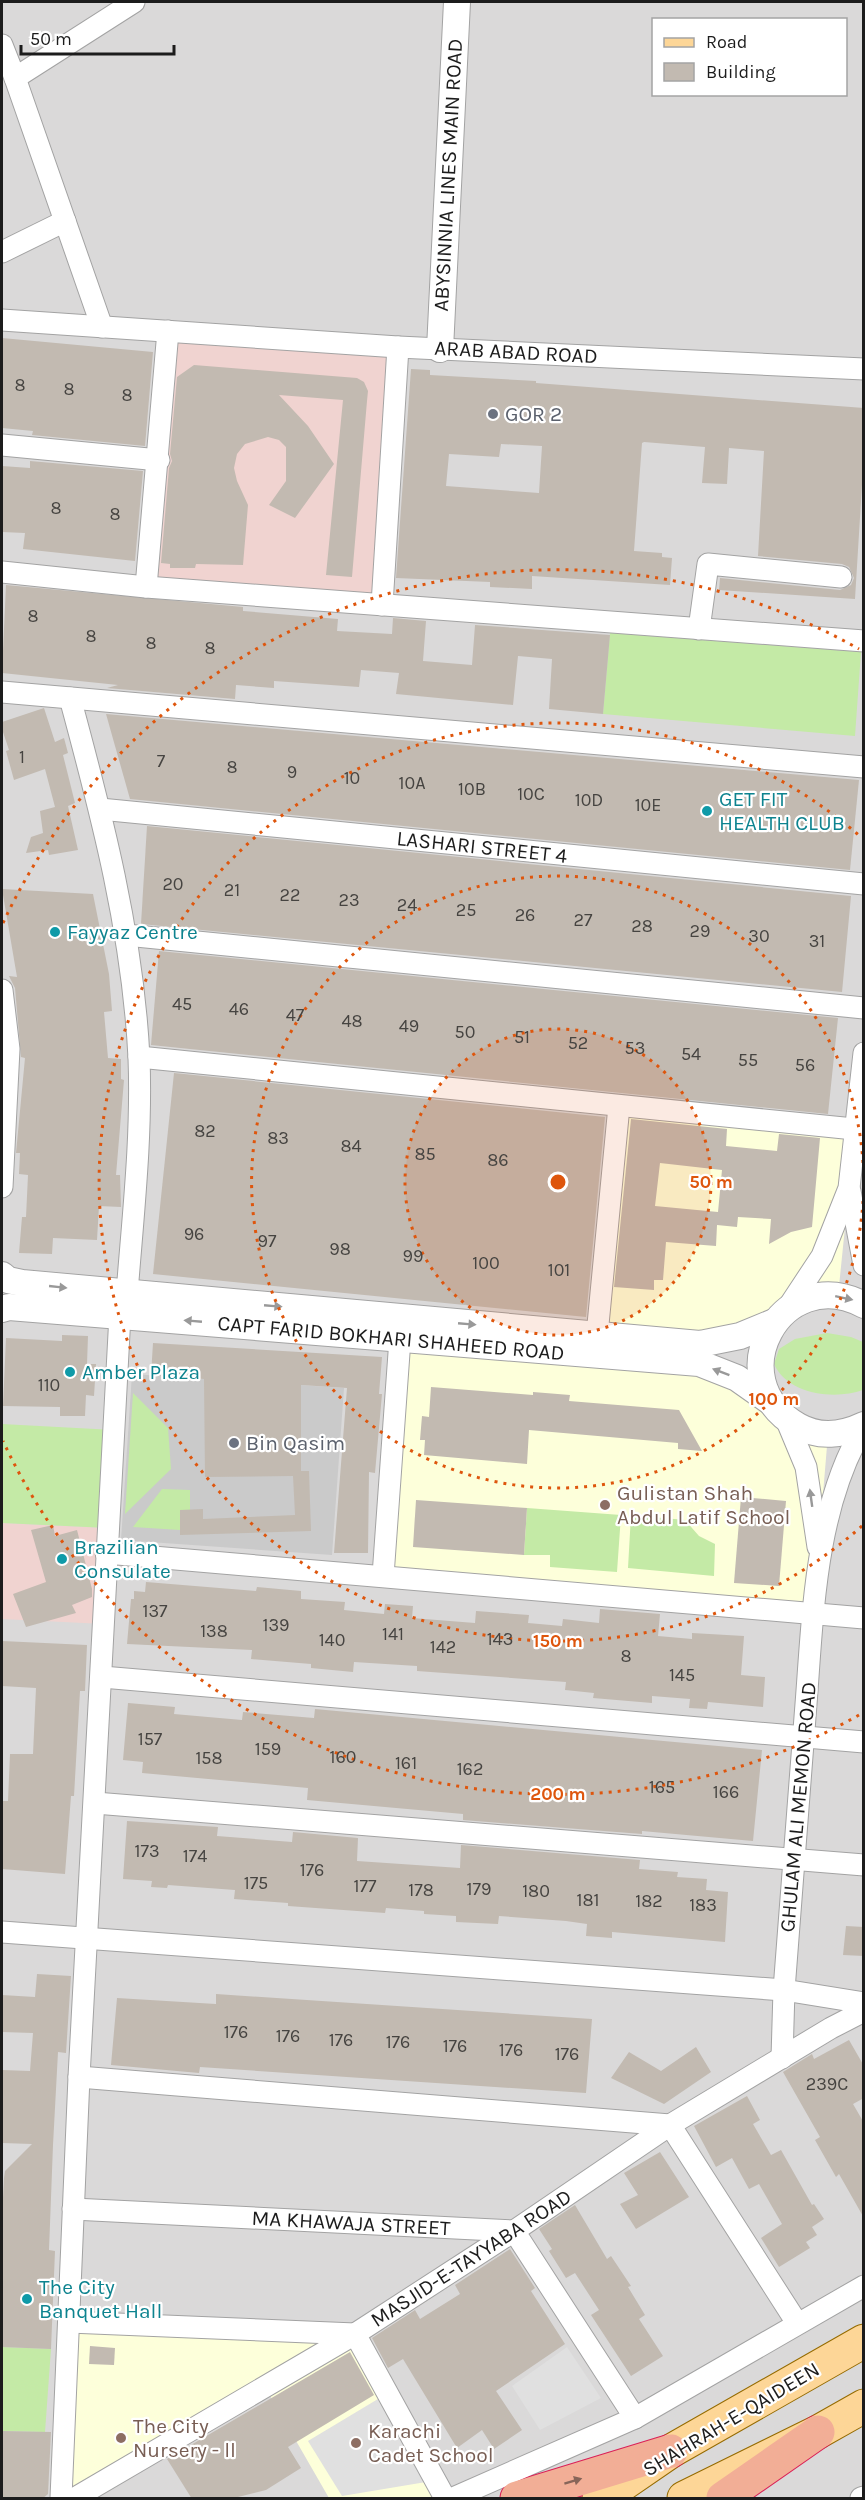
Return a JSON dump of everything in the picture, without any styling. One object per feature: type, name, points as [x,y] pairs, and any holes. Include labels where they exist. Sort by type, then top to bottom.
[{"type":"highway","points":[[723,2499],[818,2432]]},
{"type":"highway","points":[[517,2499],[671,2451]]},
{"type":"main road","name":"SHAHRAH-E-QAIDEEN","points":[[599,2499],[671,2451],[864,2341]]},
{"type":"main road","points":[[684,2499],[818,2432],[864,2406]]},
{"type":"street","points":[[15,78],[134,2]]},
{"type":"street","name":"ABYSINNIA LINES MAIN ROAD","points":[[440,349],[457,2]]},
{"type":"street","points":[[2,45],[102,327]]},
{"type":"street","points":[[2,252],[65,221]]},
{"type":"street","name":"ARAB ABAD ROAD","points":[[2,320],[398,347],[864,369]]},
{"type":"street","points":[[146,587],[159,460],[168,331]]},
{"type":"street","points":[[382,605],[398,347]]},
{"type":"street","points":[[2,445],[159,460]]},
{"type":"street","points":[[699,629],[708,564],[841,577]]},
{"type":"street","points":[[2,572],[146,587],[864,641]]},
{"type":"street","points":[[2,692],[864,766]]},
{"type":"street","points":[[61,2499],[79,2077],[102,1677],[106,1553],[123,1304],[139,1150],[139,1058],[126,935],[100,809],[70,698]]},
{"type":"street","name":"LASHARI STREET 4","points":[[100,809],[864,884]]},
{"type":"street","points":[[126,935],[864,1008]]},
{"type":"street","points":[[2,990],[9,1048],[2,1187]]},
{"type":"street","points":[[819,1556],[806,1467],[762,1383],[760,1361],[764,1341],[822,1256],[849,1188],[859,1130],[864,1053]]},
{"type":"street","points":[[139,1058],[859,1130]]},
{"type":"street","points":[[597,1335],[619,1106]]},
{"type":"street","points":[[849,1188],[864,1265]]},
{"type":"street","name":"CAPT FARID BOKHARI SHAHEED ROAD","points":[[2,1275],[8,1280],[123,1304],[400,1339],[699,1364],[736,1378],[806,1430],[828,1434],[841,1433],[864,1425]]},
{"type":"street","name":"CAPT FARID BOKHARI SHAHEED ROAD","points":[[2,1309],[123,1304],[597,1335],[700,1344],[740,1336],[781,1316],[803,1300],[820,1296],[838,1296],[864,1305]]},
{"type":"street","points":[[383,1576],[400,1339]]},
{"type":"street","points":[[819,1556],[842,1470],[851,1447],[864,1425]]},
{"type":"street","points":[[106,1553],[864,1618]]},
{"type":"street","name":"GHULAM ALI MEMON ROAD","points":[[782,2058],[784,1989],[819,1556]]},
{"type":"street","points":[[102,1677],[864,1742]]},
{"type":"street","points":[[95,1803],[864,1865]]},
{"type":"street","points":[[2,1932],[784,1989],[864,2003]]},
{"type":"street","name":"MASJID-E-TAYYABA ROAD","points":[[75,2499],[355,2334],[514,2231],[670,2125],[864,2011]]},
{"type":"street","points":[[79,2077],[670,2125],[797,2323]]},
{"type":"street","name":"MA KHAWAJA STREET","points":[[73,2209],[514,2231]]},
{"type":"street","points":[[514,2231],[635,2418]]},
{"type":"street","points":[[453,2499],[635,2418],[864,2286]]},
{"type":"street","points":[[69,2322],[355,2334],[445,2499]]},
{"type":"shaded area","points":[[2,2],[863,2],[863,2498],[2,2498]]},
{"type":"shaded area","points":[[168,331],[398,347],[382,605],[146,587]]},
{"type":"shaded area","points":[[619,1106],[855,1129],[838,1296],[740,1336],[597,1335]]},
{"type":"shaded area","name":"Gulistan Shah Abdul Latif School","points":[[400,1339],[699,1363],[828,1434],[813,1614],[383,1576]]},
{"type":"shaded area","name":"Bin Qasim","points":[[132,1374],[344,1388],[332,1555],[121,1540]]},
{"type":"shaded area","points":[[2,1523],[108,1528],[104,1624],[2,1619]]},
{"type":"shaded area","name":"The City Nursery - ll","points":[[69,2322],[355,2334],[445,2498],[329,2498],[265,2387],[61,2498]]},
{"type":"shaded area","points":[[567,2347],[601,2398],[540,2430],[512,2386]]},
{"type":"shaded area","points":[[378,2399],[426,2482],[342,2496],[308,2441]]},
{"type":"green space","points":[[610,633],[861,652],[855,736],[603,714]]},
{"type":"green space","points":[[827,1333],[851,1337],[863,1342],[863,1390],[839,1395],[813,1392],[790,1383],[774,1364],[779,1349],[795,1339]]},
{"type":"green space","points":[[133,1393],[168,1428],[171,1469],[125,1514]]},
{"type":"green space","points":[[2,1424],[114,1430],[108,1528],[2,1523]]},
{"type":"green space","points":[[162,1489],[190,1490],[190,1510],[180,1511],[180,1530],[133,1527]]},
{"type":"green space","points":[[527,1508],[621,1515],[617,1572],[550,1567],[550,1555],[524,1555]]},
{"type":"green space","points":[[631,1515],[685,1520],[699,1536],[715,1544],[714,1576],[628,1568]]},
{"type":"green space","points":[[2,2347],[51,2349],[45,2432],[2,2431]]},
{"type":"building","points":[[2,338],[153,352],[145,446],[32,435],[33,431],[2,428]]},
{"type":"building","points":[[194,365],[357,378],[364,382],[368,391],[352,577],[326,575],[343,400],[279,395],[308,426],[334,464],[295,518],[269,505],[286,481],[286,447],[279,440],[268,437],[245,444],[237,454],[234,468],[248,505],[243,565],[196,564],[195,568],[170,568],[170,564],[161,563],[169,468],[172,461],[170,454],[177,377]]},
{"type":"building","points":[[411,369],[430,370],[430,375],[536,381],[536,383],[864,408],[864,452],[855,599],[719,590],[720,578],[840,590],[851,585],[854,578],[849,567],[842,564],[758,556],[764,451],[729,448],[727,484],[702,483],[705,447],[644,442],[642,443],[634,551],[662,553],[662,557],[672,558],[670,585],[532,576],[532,589],[490,587],[490,582],[396,578]],"holes":[[[501,444],[542,446],[539,493],[446,486],[449,454],[499,457]]]},
{"type":"building","points":[[30,461],[143,471],[135,561],[23,549],[25,533],[2,532],[2,466],[30,468]]},
{"type":"building","points":[[6,585],[243,607],[243,611],[338,619],[337,631],[392,634],[393,618],[426,621],[423,661],[472,665],[475,625],[610,635],[603,714],[549,709],[552,659],[518,656],[513,705],[396,694],[399,673],[361,670],[359,687],[274,681],[274,688],[236,685],[235,699],[107,688],[118,685],[2,673]]},
{"type":"building","points":[[44,708],[55,742],[64,738],[68,753],[63,755],[75,803],[68,806],[78,850],[49,855],[48,850],[26,853],[31,837],[43,833],[40,811],[55,807],[45,769],[14,780],[6,751],[9,750],[2,729],[2,722]]},
{"type":"building","points":[[106,714],[859,780],[850,870],[130,799]]},
{"type":"building","points":[[147,826],[851,896],[842,992],[141,924]]},
{"type":"building","points":[[2,889],[93,894],[109,974],[112,1011],[104,1012],[108,1058],[121,1059],[121,1079],[124,1080],[116,1175],[120,1175],[121,1207],[99,1206],[97,1240],[53,1238],[52,1254],[19,1253],[22,1217],[26,1217],[28,1175],[19,1174],[20,1153],[16,1153],[25,1058],[21,1057],[15,988],[9,976],[17,977]]},
{"type":"building","points":[[159,951],[838,1018],[828,1114],[151,1045]]},
{"type":"building","points":[[174,1073],[605,1117],[586,1317],[153,1274]]},
{"type":"building","points":[[631,1119],[727,1129],[726,1146],[777,1151],[779,1134],[820,1138],[812,1227],[791,1232],[769,1244],[771,1219],[738,1217],[737,1227],[717,1225],[716,1246],[666,1242],[663,1280],[654,1280],[654,1290],[614,1287]],"holes":[[[660,1163],[722,1170],[718,1212],[655,1206]]]},
{"type":"building","name":"Amber Plaza","points":[[62,1335],[88,1336],[87,1364],[96,1364],[94,1396],[86,1395],[85,1416],[60,1416],[60,1407],[3,1406],[6,1338],[62,1341]]},
{"type":"building","points":[[153,1343],[382,1357],[379,1394],[382,1394],[375,1473],[369,1472],[368,1553],[334,1553],[347,1388],[301,1385],[301,1471],[309,1471],[311,1531],[180,1535],[180,1510],[203,1509],[203,1519],[295,1515],[293,1476],[205,1477],[204,1379],[151,1375]]},
{"type":"building","points":[[431,1387],[533,1395],[533,1392],[570,1395],[569,1401],[679,1410],[702,1451],[678,1449],[678,1443],[529,1430],[527,1464],[424,1455],[425,1440],[420,1440],[422,1416],[429,1417]]},
{"type":"building","points":[[741,1497],[786,1501],[779,1586],[734,1583]]},
{"type":"building","points":[[416,1500],[527,1508],[524,1555],[413,1547]]},
{"type":"building","name":"Brazilian Consulate","points":[[53,1525],[55,1536],[77,1530],[92,1597],[72,1605],[76,1613],[26,1627],[13,1594],[46,1582],[31,1530]]},
{"type":"building","points":[[146,1582],[256,1591],[257,1587],[301,1591],[301,1599],[345,1602],[344,1610],[384,1614],[385,1604],[413,1606],[412,1618],[475,1623],[476,1611],[529,1615],[528,1623],[562,1626],[563,1619],[599,1623],[600,1609],[660,1614],[658,1636],[692,1639],[692,1633],[744,1636],[741,1675],[765,1677],[763,1707],[708,1702],[707,1709],[689,1708],[690,1699],[652,1696],[652,1703],[593,1698],[594,1693],[565,1690],[566,1682],[417,1671],[417,1666],[354,1662],[353,1672],[311,1668],[311,1664],[251,1659],[252,1650],[127,1644],[131,1599],[134,1599],[134,1591],[145,1592]]},
{"type":"building","points":[[2,1641],[87,1645],[85,1691],[80,1691],[74,1796],[71,1796],[65,1874],[2,1869],[2,1801],[8,1801],[10,1754],[33,1754],[36,1688],[2,1686]]},
{"type":"building","points":[[128,1703],[175,1707],[174,1714],[242,1720],[243,1712],[314,1718],[315,1709],[762,1750],[753,1841],[642,1831],[642,1834],[463,1820],[463,1814],[307,1800],[308,1788],[142,1773],[143,1762],[123,1760]]},
{"type":"building","points":[[127,1821],[218,1827],[217,1836],[292,1842],[293,1832],[358,1838],[357,1861],[460,1868],[461,1845],[640,1860],[639,1869],[678,1872],[677,1877],[707,1879],[706,1890],[728,1892],[725,1942],[612,1932],[612,1938],[586,1936],[587,1924],[566,1921],[499,1916],[498,1924],[456,1922],[456,1916],[424,1914],[424,1911],[386,1908],[385,1913],[288,1906],[288,1903],[234,1899],[235,1890],[168,1885],[167,1888],[151,1887],[152,1881],[123,1879]]},
{"type":"building","points":[[846,1926],[864,1927],[864,1956],[843,1955]]},
{"type":"building","points":[[37,1974],[71,1976],[66,2053],[58,2052],[53,2145],[49,2250],[55,2251],[51,2349],[2,2347],[2,2217],[5,2171],[32,2144],[2,2143],[2,2070],[30,2071],[33,2033],[2,2032],[2,1995],[35,1997]]},
{"type":"building","points":[[216,1994],[592,2019],[586,2093],[200,2067],[199,2073],[111,2065],[117,1998],[216,2004]]},
{"type":"building","points":[[849,2040],[864,2066],[864,2098],[853,2104],[864,2123],[864,2218],[839,2174],[836,2177],[815,2140],[820,2137],[783,2072],[812,2054],[814,2059]]},
{"type":"building","points":[[696,2047],[711,2072],[664,2104],[611,2078],[629,2052],[661,2071]]},
{"type":"building","points":[[747,2096],[760,2120],[753,2124],[771,2155],[781,2150],[812,2205],[814,2204],[824,2219],[812,2227],[817,2235],[806,2242],[810,2248],[779,2267],[761,2238],[782,2224],[759,2184],[749,2189],[732,2158],[716,2167],[694,2126]]},
{"type":"building","points":[[660,2152],[689,2197],[636,2229],[620,2204],[638,2195],[624,2173]]},
{"type":"building","points":[[575,2205],[607,2259],[611,2256],[631,2286],[628,2287],[645,2315],[639,2319],[663,2356],[631,2376],[591,2315],[599,2310],[575,2273],[566,2278],[549,2251],[552,2249],[539,2229]]},
{"type":"building","points":[[510,2249],[535,2288],[531,2291],[565,2344],[496,2391],[522,2430],[494,2449],[482,2430],[457,2448],[403,2359],[388,2368],[372,2338],[415,2310],[420,2319],[460,2294],[455,2285]]},
{"type":"building","points":[[90,2346],[115,2348],[114,2365],[89,2364]]},
{"type":"building","points":[[350,2352],[374,2395],[288,2447],[301,2468],[266,2490],[230,2499],[192,2499],[167,2459]]},
{"type":"building","points":[[2,2431],[51,2432],[48,2494],[42,2499],[2,2499]]},
{"type":"place","name":"GOR 2","points":[[493,414]]},
{"type":"place","name":"GET FIT HEALTH CLUB","points":[[707,811]]},
{"type":"place","name":"Fayyaz Centre","points":[[55,932]]},
{"type":"place","name":"Amber Plaza","points":[[70,1372]]},
{"type":"place","name":"Bin Qasim","points":[[234,1443]]},
{"type":"place","name":"Gulistan Shah Abdul Latif School","points":[[605,1505]]},
{"type":"place","name":"Brazilian Consulate","points":[[62,1559]]},
{"type":"place","name":"The City Banquet Hall","points":[[27,2299]]},
{"type":"place","name":"The City Nursery - ll","points":[[121,2438]]},
{"type":"place","name":"Karachi Cadet School","points":[[356,2443]]}]
